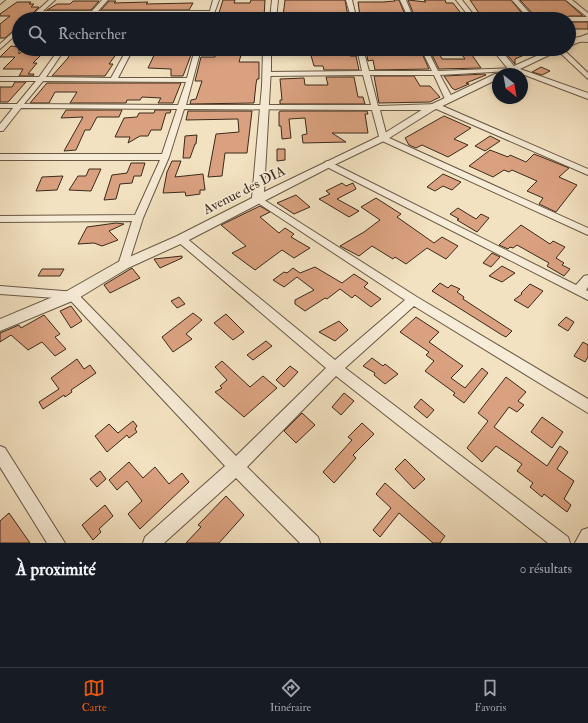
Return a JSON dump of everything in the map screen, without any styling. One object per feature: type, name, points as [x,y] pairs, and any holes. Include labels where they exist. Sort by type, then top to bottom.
[{"type":"street","points":[[39,12],[52,0]]},
{"type":"street","points":[[95,12],[105,0]]},
{"type":"street","points":[[212,12],[216,0]]},
{"type":"street","points":[[274,12],[275,0]]},
{"type":"street","points":[[350,0],[353,12]]},
{"type":"street","points":[[403,0],[408,12]]},
{"type":"street","points":[[458,0],[468,12]]},
{"type":"street","points":[[515,0],[526,12]]},
{"type":"street","points":[[569,0],[588,18]]},
{"type":"street","points":[[576,19],[588,18]]},
{"type":"street","points":[[0,47],[12,35]]},
{"type":"street","points":[[577,40],[588,36]]},
{"type":"street","points":[[0,39],[12,39]]},
{"type":"street","points":[[577,40],[588,40]]},
{"type":"street","points":[[0,129],[41,79],[57,56]]},
{"type":"street","points":[[114,79],[126,56]]},
{"type":"street","points":[[123,265],[138,218],[165,157],[196,56]]},
{"type":"street","points":[[267,56],[268,74],[258,176],[258,199],[412,300],[588,408]]},
{"type":"street","points":[[361,56],[374,107],[384,138],[588,232]]},
{"type":"street","points":[[427,56],[449,99]]},
{"type":"street","points":[[502,56],[511,68]]},
{"type":"street","points":[[514,68],[542,56]]},
{"type":"street","points":[[566,56],[588,77]]},
{"type":"street","points":[[268,74],[435,73],[492,70]]},
{"type":"street","points":[[528,75],[588,96]]},
{"type":"street","points":[[0,79],[190,80]]},
{"type":"street","name":"Avenue des DIA","points":[[0,325],[72,295],[123,265],[181,239],[328,164],[384,138],[433,107],[492,79]]},
{"type":"street","points":[[0,106],[265,109],[433,107],[588,172]]},
{"type":"street","points":[[0,157],[165,157]]},
{"type":"street","points":[[328,164],[583,294],[588,279]]},
{"type":"street","points":[[0,219],[138,218]]},
{"type":"street","points":[[181,239],[336,368],[562,543]]},
{"type":"street","points":[[0,290],[72,295],[236,467],[312,543]]},
{"type":"street","points":[[151,543],[236,467],[336,368],[412,300]]},
{"type":"street","points":[[0,453],[57,543]]},
{"type":"street","points":[[583,543],[588,536]]},
{"type":"building","points":[[223,0],[235,0],[234,3],[250,3],[251,0],[265,0],[264,12],[219,12]]},
{"type":"building","points":[[285,0],[345,0],[347,12],[284,12]]},
{"type":"building","points":[[394,0],[399,0],[404,12],[359,12],[358,2],[395,1]]},
{"type":"building","points":[[408,0],[426,2],[424,0],[445,0],[446,3],[453,3],[460,12],[413,12]]},
{"type":"building","points":[[470,0],[511,0],[521,12],[478,12]]},
{"type":"building","points":[[520,0],[565,0],[583,16],[576,16],[576,12],[531,12]]},
{"type":"building","points":[[73,1],[99,1],[91,10],[47,10],[57,4],[70,4]]},
{"type":"building","points":[[109,1],[116,1],[114,3],[148,2],[146,4],[193,3],[189,10],[101,10]]},
{"type":"building","points":[[17,2],[31,2],[29,4],[34,4],[31,7],[39,7],[34,12],[12,12],[12,32],[5,38],[0,38],[0,24],[10,16],[0,16],[0,14]]},
{"type":"building","points":[[576,22],[588,22],[588,29],[576,29]]},
{"type":"building","points":[[11,46],[12,56],[40,56],[33,63],[37,63],[28,74],[34,74],[33,76],[19,76],[23,69],[3,69],[15,57],[0,57]]},
{"type":"building","points":[[69,56],[115,56],[109,64],[113,64],[105,76],[52,76]]},
{"type":"building","points":[[154,56],[191,56],[183,76],[171,76],[171,69],[148,68]]},
{"type":"building","points":[[241,56],[239,62],[259,62],[259,79],[257,79],[254,103],[190,104],[191,100],[196,99],[202,81],[195,81],[201,57]]},
{"type":"building","points":[[311,56],[356,56],[359,70],[324,70],[323,66],[314,66]]},
{"type":"building","points":[[367,56],[423,56],[429,69],[375,70],[373,60],[368,61]]},
{"type":"building","points":[[432,56],[440,56],[442,59],[465,59],[463,56],[473,56],[481,68],[439,69]]},
{"type":"building","points":[[508,56],[522,56],[515,59],[515,64]]},
{"type":"building","points":[[541,67],[550,71],[542,75],[532,72]]},
{"type":"building","points":[[486,75],[466,83],[469,84],[455,90],[444,76]]},
{"type":"building","points":[[374,76],[414,76],[420,86],[430,86],[440,97],[430,102],[379,103]]},
{"type":"building","points":[[326,77],[354,77],[358,97],[363,97],[365,104],[280,104],[280,100],[282,100],[280,79],[304,78],[305,85],[328,85]]},
{"type":"building","points":[[15,82],[26,82],[8,102],[0,102],[0,87],[12,87]]},
{"type":"building","points":[[47,83],[181,83],[173,103],[158,103],[161,98],[142,97],[140,100],[127,100],[126,103],[70,103],[77,92],[55,92],[49,103],[30,103]]},
{"type":"building","points":[[66,110],[122,110],[119,117],[97,117],[90,130],[85,130],[76,150],[64,151],[83,117],[61,118]]},
{"type":"building","points":[[155,110],[171,110],[170,113],[166,113],[161,130],[151,130],[148,136],[140,136],[128,143],[130,137],[115,137],[124,118],[137,117],[139,113],[154,113]]},
{"type":"building","points":[[188,111],[252,111],[247,153],[225,153],[222,176],[208,177],[216,134],[239,132],[238,119],[186,120]]},
{"type":"building","points":[[367,111],[368,114],[365,114],[368,133],[332,133],[346,142],[303,143],[302,135],[307,134],[305,118],[289,119],[291,138],[282,139],[281,126],[279,126],[279,112]]},
{"type":"building","points":[[444,116],[471,128],[454,139],[468,145],[448,157],[422,145],[416,148],[409,145],[405,138]]},
{"type":"building","points":[[197,135],[196,144],[190,158],[183,158],[185,136]]},
{"type":"building","points":[[490,136],[500,141],[485,151],[475,146]]},
{"type":"building","points":[[277,149],[285,149],[285,160],[277,161]]},
{"type":"building","points":[[490,150],[508,157],[510,155],[526,162],[534,154],[569,168],[559,177],[577,185],[556,212],[539,204],[543,198],[527,191],[537,181],[512,170],[509,172],[504,170],[493,177],[469,166]]},
{"type":"building","points":[[172,161],[181,161],[175,177],[203,174],[205,190],[200,190],[200,194],[186,196],[185,192],[163,193],[167,172]]},
{"type":"building","points":[[131,163],[145,163],[141,176],[134,176],[132,183],[120,184],[116,199],[104,200],[112,175],[127,173]]},
{"type":"building","points":[[89,169],[101,169],[91,191],[69,190],[78,176],[86,176]]},
{"type":"building","points":[[443,174],[461,182],[452,190],[443,186],[435,191],[427,187]]},
{"type":"building","points":[[63,176],[57,190],[36,191],[42,177]]},
{"type":"building","points":[[342,183],[346,186],[353,183],[356,189],[337,199],[359,211],[349,217],[319,199],[330,194],[326,191]]},
{"type":"building","points":[[296,195],[310,207],[294,214],[277,203]]},
{"type":"building","points":[[376,198],[401,214],[397,217],[434,243],[442,237],[458,246],[446,259],[427,248],[406,264],[395,257],[393,259],[372,246],[359,256],[340,246],[364,232],[380,220],[361,207]]},
{"type":"building","points":[[260,206],[270,212],[260,217],[279,233],[285,228],[294,234],[291,237],[310,248],[294,258],[282,250],[255,270],[232,253],[246,246],[221,225]]},
{"type":"building","points":[[458,208],[476,219],[481,214],[489,218],[477,232],[450,214]]},
{"type":"building","points":[[116,223],[124,224],[109,231],[118,240],[102,246],[94,243],[78,244],[87,227]]},
{"type":"building","points":[[521,225],[550,244],[553,241],[565,247],[556,258],[564,263],[562,265],[570,269],[564,276],[547,266],[549,263],[517,245],[508,249],[499,245]]},
{"type":"building","points":[[492,253],[500,257],[491,267],[483,263]]},
{"type":"building","points":[[182,256],[182,258],[160,268],[154,259]]},
{"type":"building","points":[[502,266],[515,273],[502,282],[489,276]]},
{"type":"building","points":[[315,267],[342,283],[354,274],[368,283],[364,287],[381,299],[371,307],[355,295],[352,298],[340,289],[327,299],[325,298],[305,311],[295,304],[295,300],[314,290],[297,277],[284,287],[273,280],[284,272],[287,273],[293,268],[300,273]]},
{"type":"building","points":[[132,268],[140,278],[110,293],[104,285]]},
{"type":"building","points":[[42,269],[64,269],[60,276],[38,276]]},
{"type":"building","points":[[440,283],[448,288],[451,285],[460,289],[457,292],[464,297],[463,299],[512,331],[506,337],[502,335],[432,291]]},
{"type":"building","points":[[530,284],[543,291],[528,308],[514,300],[522,294],[521,293]]},
{"type":"building","points":[[179,297],[185,304],[177,308],[171,301]]},
{"type":"building","points":[[71,306],[82,321],[71,328],[60,311]]},
{"type":"building","points":[[193,313],[202,320],[186,334],[192,339],[173,352],[162,337]]},
{"type":"building","points":[[226,314],[244,332],[233,340],[214,323]]},
{"type":"building","points":[[44,315],[60,334],[55,337],[66,349],[55,356],[42,342],[28,350],[11,335],[0,342],[0,333],[19,325],[21,328]]},
{"type":"building","points":[[416,317],[439,332],[429,342],[463,366],[451,378],[465,388],[482,368],[488,373],[464,403],[453,395],[455,393],[425,371],[434,361],[426,355],[429,352],[400,332]]},
{"type":"building","points":[[566,317],[574,322],[568,331],[558,325]]},
{"type":"building","points":[[339,321],[348,330],[335,341],[319,332]]},
{"type":"building","points":[[266,341],[272,346],[253,360],[247,355]]},
{"type":"building","points":[[583,342],[588,345],[588,357],[585,362],[574,356]]},
{"type":"building","points":[[372,358],[383,366],[385,364],[398,374],[385,384],[374,375],[375,373],[363,366]]},
{"type":"building","points":[[77,359],[84,369],[90,365],[96,373],[71,390],[72,392],[65,397],[64,395],[43,409],[39,402],[59,389],[51,378]]},
{"type":"building","points":[[222,361],[250,387],[263,376],[277,388],[244,417],[215,392],[222,388],[220,386],[227,380],[215,367]]},
{"type":"building","points":[[290,366],[298,372],[284,387],[276,380]]},
{"type":"building","points":[[506,377],[526,392],[518,401],[524,405],[517,412],[509,407],[494,427],[547,466],[560,446],[568,452],[557,469],[574,481],[564,499],[571,505],[567,512],[544,494],[542,497],[530,487],[533,483],[517,471],[522,464],[496,446],[482,462],[467,448],[488,421],[478,413]]},
{"type":"building","points":[[344,393],[354,401],[341,415],[332,407]]},
{"type":"building","points":[[421,399],[434,410],[427,418],[414,407]]},
{"type":"building","points":[[302,413],[315,425],[296,443],[284,431]]},
{"type":"building","points":[[542,417],[563,432],[552,448],[531,432]]},
{"type":"building","points":[[133,421],[137,426],[135,429],[137,432],[129,438],[127,435],[107,452],[95,436],[109,424],[118,433]]},
{"type":"building","points":[[362,423],[374,434],[353,455],[356,458],[334,483],[323,472],[352,440],[348,437]]},
{"type":"building","points":[[405,459],[425,479],[414,489],[395,469]]},
{"type":"building","points":[[129,462],[143,478],[155,467],[169,484],[182,473],[189,482],[140,529],[128,514],[142,501],[127,481],[117,490],[109,480]]},
{"type":"building","points":[[100,471],[106,479],[97,487],[90,479]]},
{"type":"building","points":[[385,483],[445,536],[440,543],[433,543],[399,513],[380,537],[373,530],[391,508],[376,494]]},
{"type":"building","points":[[226,496],[244,515],[219,543],[186,543],[201,527],[198,525]]},
{"type":"building","points":[[105,505],[113,516],[99,529],[101,532],[93,540],[82,525]]},
{"type":"building","points":[[9,513],[30,543],[0,543],[0,521]]}]
